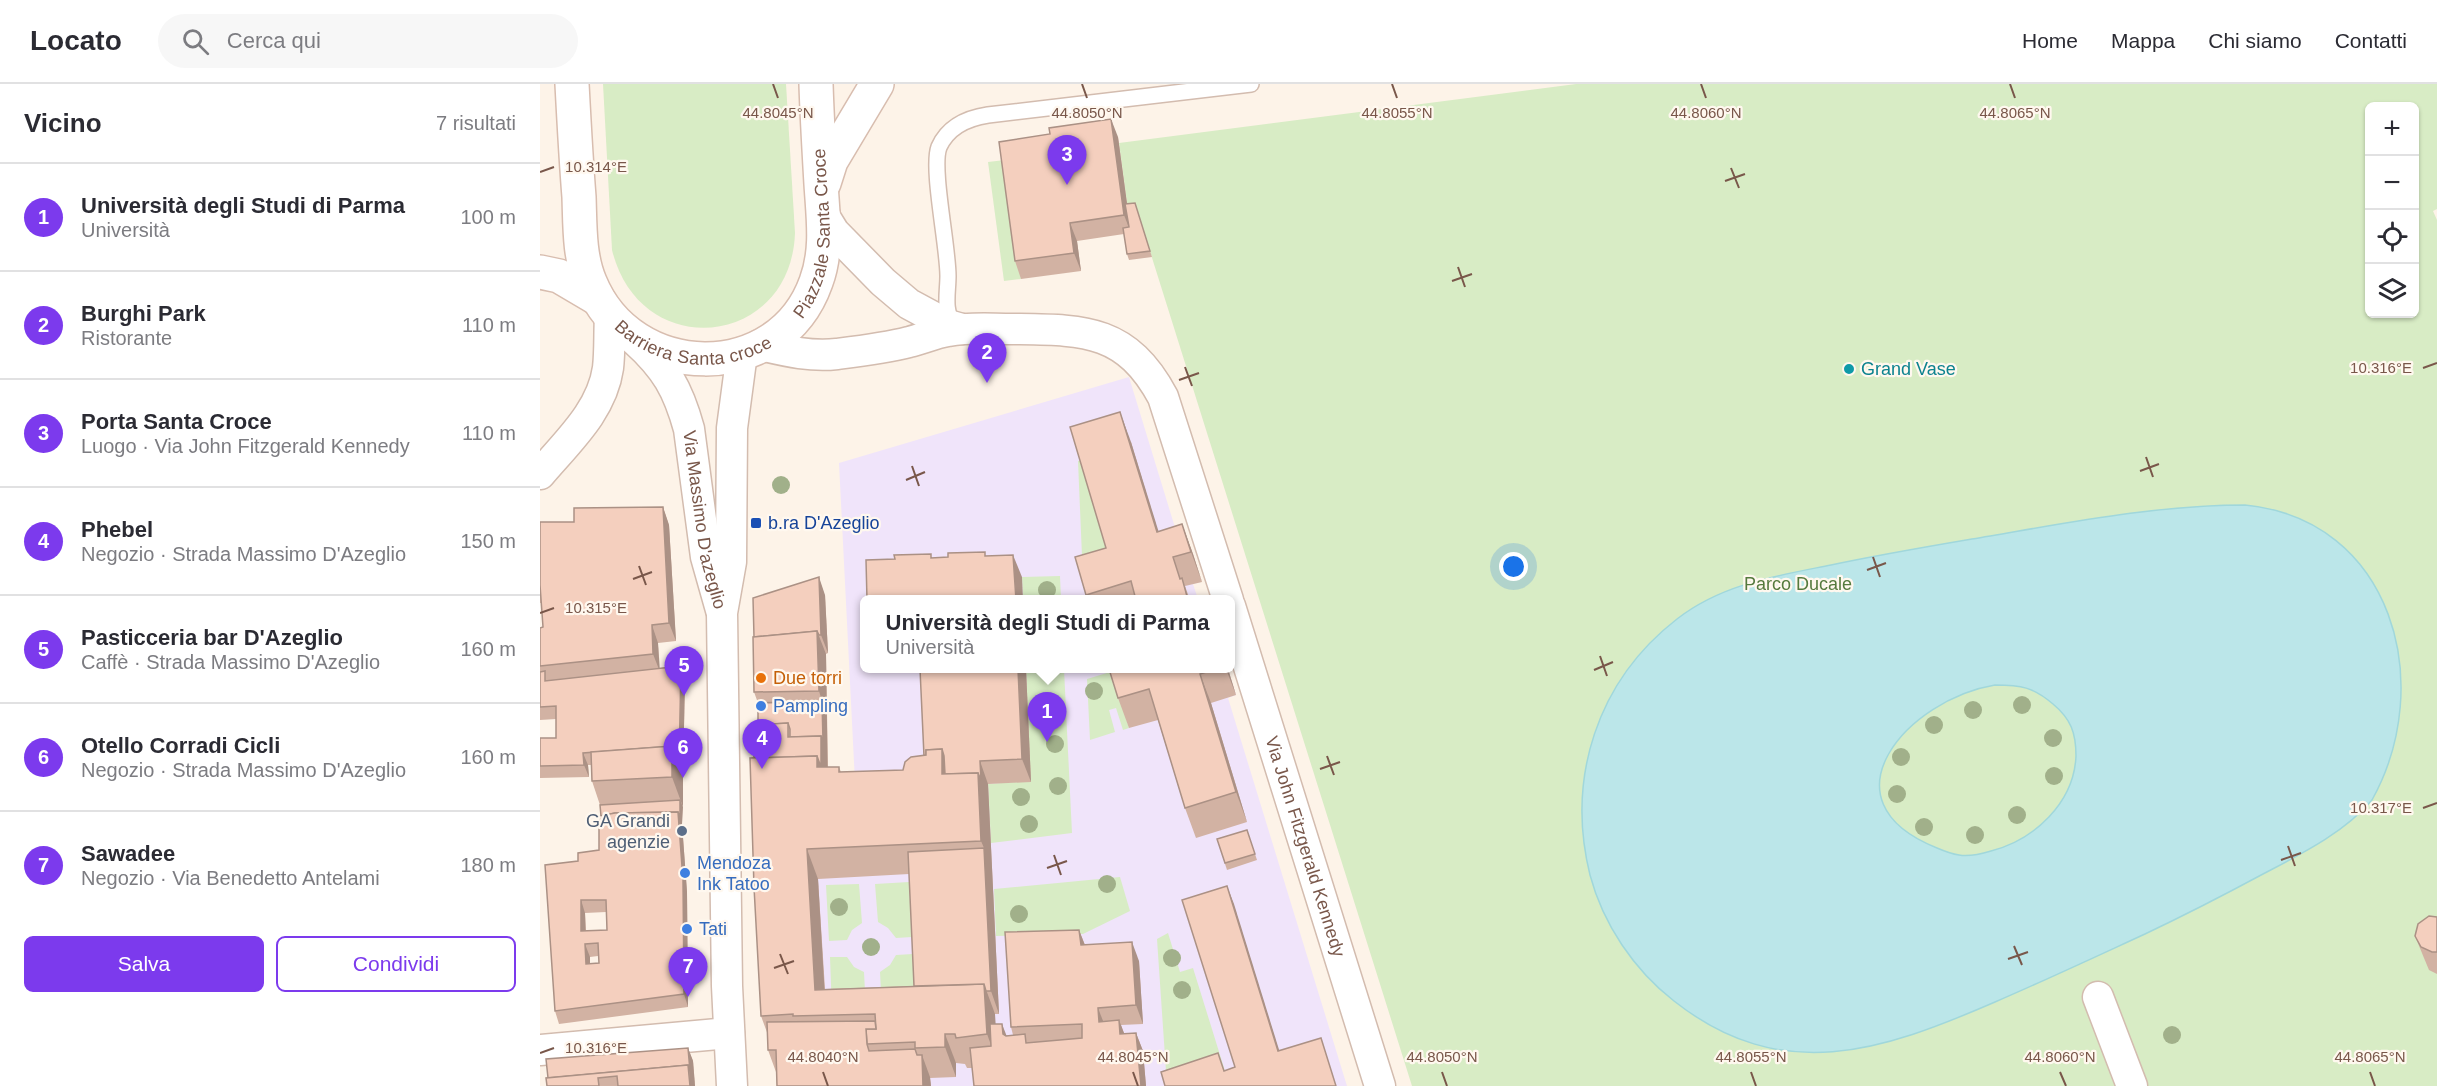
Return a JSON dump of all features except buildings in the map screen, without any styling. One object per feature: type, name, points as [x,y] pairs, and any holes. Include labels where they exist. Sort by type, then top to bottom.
[{"type":"main road","points":[[572,84],[583,260],[611,315]]},
{"type":"main road","name":"Piazzale Santa Croce","points":[[760,344],[793,319],[815,285],[824,248],[816,84]]},
{"type":"main road","points":[[822,206],[825,178],[831,161],[877,84]]},
{"type":"main road","name":"Barriera Santa croce","points":[[540,272],[559,276],[611,315],[641,343],[680,357],[721,358],[760,344]]},
{"type":"street","points":[[822,206],[826,219],[834,232],[883,282],[909,304],[948,326],[962,329]]},
{"type":"street","points":[[540,474],[587,419],[599,397],[608,366],[611,315]]},
{"type":"street","name":"Via Massimo D'azeglio","points":[[611,315],[664,369],[672,381],[683,408],[689,429],[709,571],[722,613]]},
{"type":"street","points":[[760,344],[800,355],[835,354],[903,344],[940,332],[962,329],[1078,331],[1112,342],[1127,352],[1153,380],[1170,416],[1226,595]]},
{"type":"street","name":"Via Massimo D'azeglio","points":[[722,613],[731,562],[732,428],[760,344]]},
{"type":"street","points":[[722,613],[729,1033],[732,1086]]},
{"type":"street","name":"Via John Fitzgerald Kennedy","points":[[1235,622],[1380,1086]]},
{"type":"street","points":[[2097,997],[2132,1086]]},
{"type":"street","points":[[540,1050],[729,1033]]},
{"type":"lane","points":[[962,329],[953,324],[947,310],[948,262],[937,166],[939,147],[957,125],[980,117],[1149,90],[1251,84]]},
{"type":"shaded area","points":[[1129,377],[1184,557],[1193,554],[1201,582],[1193,584],[1197,595],[860,595],[860,673],[1229,673],[1236,695],[1228,698],[1347,1086],[784,1086],[828,786],[856,802],[839,463]]},
{"type":"green space","points":[[603,84],[786,84],[795,233],[787,271],[769,300],[743,319],[712,327],[681,325],[652,312],[628,287],[612,250]]},
{"type":"green space","name":"Parco Ducale","points":[[1576,84],[2437,84],[2437,209],[2433,211],[2437,220],[2437,1086],[1412,1086],[1137,210],[1128,211],[1119,143]]},
{"type":"green space","points":[[1005,160],[1021,279],[1004,281],[988,162]]},
{"type":"green space","points":[[1082,460],[1117,578],[1083,580],[1078,461]]},
{"type":"green space","points":[[1060,576],[1061,595],[1023,595],[1022,577]]},
{"type":"green space","points":[[1026,673],[1064,673],[1072,833],[991,843],[988,784],[1030,781]]},
{"type":"green space","points":[[1107,673],[1119,673],[1117,690],[1129,728],[1123,730],[1116,708],[1109,710],[1115,732],[1090,740],[1087,679]]},
{"type":"green space","points":[[1120,877],[1130,911],[1083,934],[996,936],[994,889]]},
{"type":"green space","points":[[909,882],[912,937],[896,938],[888,928],[878,922],[875,884]]},
{"type":"green space","points":[[859,884],[862,923],[852,930],[847,940],[829,941],[826,885]]},
{"type":"green space","points":[[1168,933],[1180,972],[1193,968],[1225,1071],[1167,1086],[1157,939]]},
{"type":"green space","points":[[913,954],[916,1010],[882,1011],[880,972],[890,965],[896,955]]},
{"type":"green space","points":[[830,957],[847,957],[854,967],[864,972],[866,1011],[832,1012]]},
{"type":"water","points":[[2245,505],[2295,517],[2336,541],[2367,574],[2388,614],[2399,659],[2400,707],[2391,754],[2372,800],[2348,823],[2292,859],[2145,934],[1953,1020],[1872,1046],[1833,1052],[1793,1052],[1754,1044],[1714,1027],[1674,1001],[1659,989],[1633,960],[1603,911],[1590,875],[1584,839],[1582,803],[1586,768],[1594,734],[1608,702],[1626,672],[1649,644],[1677,619],[1712,597],[1731,589],[1790,573],[1902,551],[2074,522],[2142,512]],"holes":[[[1995,685],[2033,691],[2046,698],[2068,721],[2075,740],[2076,756],[2074,773],[2068,789],[2060,804],[2049,817],[2022,838],[2007,846],[1963,856],[1937,848],[1902,828],[1883,804],[1880,779],[1889,754],[1907,730],[1933,710],[1963,694]]]},
{"type":"place","name":"Porta Santa Croce","points":[[1067,185]]},
{"type":"place","name":"Grand Vase","points":[[1849,369]]},
{"type":"place","name":"Burghi Park","points":[[987,383]]},
{"type":"place","name":"b.ra D'Azeglio","points":[[756,523]]},
{"type":"place","name":"Due torri","points":[[761,678]]},
{"type":"place","name":"Pasticceria bar D'Azeglio","points":[[684,696]]},
{"type":"place","name":"Pampling","points":[[761,706]]},
{"type":"place","name":"Università degli Studi di Parma","points":[[1047,742]]},
{"type":"place","name":"Phebel","points":[[762,769]]},
{"type":"place","name":"Otello Corradi Cicli","points":[[683,778]]},
{"type":"place","name":"GA Grandi agenzie","points":[[682,831]]},
{"type":"place","name":"Mendoza Ink Tatoo","points":[[685,873]]},
{"type":"place","name":"Tati","points":[[687,929]]},
{"type":"place","name":"Sawadee","points":[[688,997]]}]
